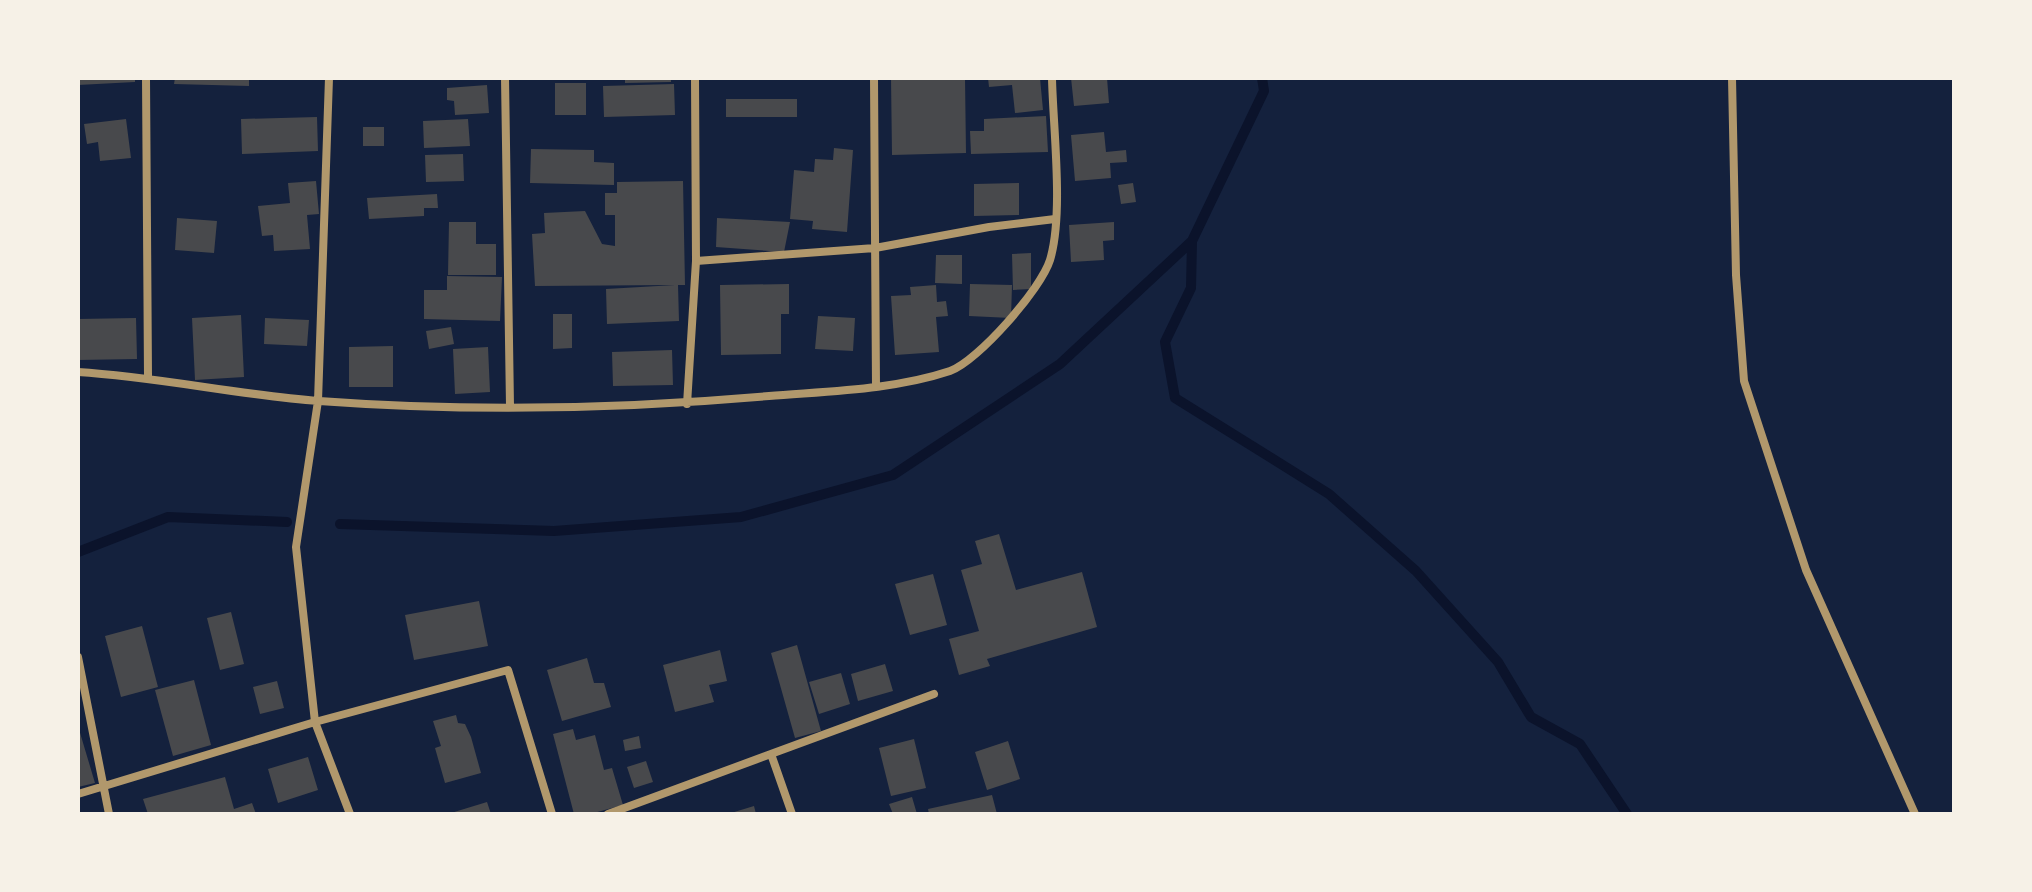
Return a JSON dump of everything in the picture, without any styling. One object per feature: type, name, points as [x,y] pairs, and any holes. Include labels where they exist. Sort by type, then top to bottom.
[{"type":"street","points":[[146,78],[148,376]]},
{"type":"street","points":[[329,78],[318,401],[296,547],[315,722],[350,814]]},
{"type":"street","points":[[505,78],[510,406]]},
{"type":"street","points":[[687,404],[696,261],[695,78]]},
{"type":"street","points":[[874,78],[876,387]]},
{"type":"street","points":[[78,372],[148,376],[318,401],[510,406],[687,404],[876,387],[953,370],[1012,321],[1050,262],[1055,219],[1052,78]]},
{"type":"street","points":[[1732,78],[1736,275],[1744,381],[1806,570],[1915,814]]},
{"type":"street","points":[[696,261],[875,248],[989,227],[1055,219]]},
{"type":"street","points":[[78,657],[109,814]]},
{"type":"street","points":[[78,794],[315,722],[508,670],[552,814]]},
{"type":"street","points":[[608,814],[934,694]]},
{"type":"street","points":[[771,754],[792,814]]},
{"type":"building","points":[[78,78],[135,78],[135,82],[78,85]]},
{"type":"building","points":[[175,78],[249,78],[249,86],[174,84]]},
{"type":"building","points":[[625,78],[671,78],[671,82],[625,83]]},
{"type":"building","points":[[891,78],[965,78],[966,153],[892,155]]},
{"type":"building","points":[[988,78],[1040,78],[1043,110],[1015,113],[1012,85],[989,87]]},
{"type":"building","points":[[1071,78],[1107,78],[1109,103],[1074,106]]},
{"type":"building","points":[[555,83],[586,83],[586,115],[555,115]]},
{"type":"building","points":[[674,84],[675,115],[604,117],[603,86]]},
{"type":"building","points":[[487,85],[489,113],[455,115],[454,101],[447,100],[447,88]]},
{"type":"building","points":[[726,99],[797,99],[797,117],[726,117]]},
{"type":"building","points":[[1046,116],[1048,152],[971,154],[970,131],[984,131],[984,119]]},
{"type":"building","points":[[317,117],[318,151],[242,154],[241,119]]},
{"type":"building","points":[[126,119],[131,158],[100,161],[98,142],[87,144],[84,124]]},
{"type":"building","points":[[468,119],[470,146],[424,148],[423,121]]},
{"type":"building","points":[[363,127],[384,127],[384,146],[363,146]]},
{"type":"building","points":[[1104,132],[1106,152],[1126,150],[1127,162],[1110,163],[1111,178],[1075,181],[1071,135]]},
{"type":"building","points":[[834,148],[853,150],[847,232],[812,229],[813,221],[790,219],[794,170],[814,172],[815,159],[833,160]]},
{"type":"building","points":[[531,149],[594,150],[594,162],[614,163],[614,185],[530,183]]},
{"type":"building","points":[[463,154],[464,181],[426,182],[425,155]]},
{"type":"building","points":[[316,181],[319,214],[307,215],[310,249],[274,251],[273,235],[262,236],[258,206],[290,203],[288,183]]},
{"type":"building","points":[[683,181],[685,285],[678,285],[679,321],[607,324],[606,289],[675,285],[535,286],[532,234],[545,233],[544,213],[585,211],[602,244],[615,246],[615,215],[605,215],[605,193],[617,193],[617,182]]},
{"type":"building","points":[[1019,183],[1019,215],[974,216],[974,184]]},
{"type":"building","points":[[1133,183],[1136,202],[1121,204],[1118,185]]},
{"type":"building","points":[[437,194],[438,208],[424,208],[424,216],[369,219],[367,198]]},
{"type":"building","points":[[177,218],[217,221],[214,253],[175,250]]},
{"type":"building","points":[[717,218],[790,222],[784,252],[716,247]]},
{"type":"building","points":[[449,222],[476,222],[476,244],[496,244],[496,275],[448,275]]},
{"type":"building","points":[[1114,222],[1114,240],[1103,241],[1104,260],[1071,262],[1069,225]]},
{"type":"building","points":[[1031,253],[1031,289],[1013,290],[1012,254]]},
{"type":"building","points":[[936,255],[962,255],[962,284],[935,283]]},
{"type":"building","points":[[447,276],[502,277],[500,321],[424,319],[424,290],[447,290]]},
{"type":"building","points":[[789,284],[789,314],[781,314],[781,354],[721,355],[720,285]]},
{"type":"building","points":[[970,284],[1012,285],[1011,318],[969,316]]},
{"type":"building","points":[[936,285],[937,302],[946,301],[948,316],[936,317],[939,352],[895,355],[891,296],[911,295],[910,287]]},
{"type":"building","points":[[553,314],[572,314],[572,348],[553,349]]},
{"type":"building","points":[[241,315],[244,377],[195,380],[192,318]]},
{"type":"building","points":[[818,316],[855,318],[853,351],[815,349]]},
{"type":"building","points":[[136,318],[137,359],[78,360],[78,319]]},
{"type":"building","points":[[265,318],[309,320],[307,346],[264,344]]},
{"type":"building","points":[[451,327],[454,344],[429,349],[426,331]]},
{"type":"building","points":[[393,346],[393,387],[349,387],[349,347]]},
{"type":"building","points":[[488,347],[490,392],[455,394],[453,349]]},
{"type":"building","points":[[672,350],[673,385],[613,386],[612,352]]},
{"type":"building","points":[[999,534],[1016,590],[1082,572],[1097,627],[987,659],[990,666],[959,675],[949,639],[979,631],[961,570],[982,564],[975,541]]},
{"type":"building","points":[[933,574],[947,625],[910,635],[895,584]]},
{"type":"building","points":[[479,601],[488,646],[414,660],[405,615]]},
{"type":"building","points":[[231,612],[244,664],[220,670],[207,618]]},
{"type":"building","points":[[142,626],[158,687],[121,697],[105,636]]},
{"type":"building","points":[[797,645],[821,731],[795,738],[771,653]]},
{"type":"building","points":[[720,650],[727,681],[709,685],[714,702],[675,712],[663,665]]},
{"type":"building","points":[[587,658],[594,683],[604,683],[611,707],[562,721],[547,670]]},
{"type":"building","points":[[885,664],[893,691],[858,701],[851,674]]},
{"type":"building","points":[[841,673],[850,704],[819,714],[809,682]]},
{"type":"building","points":[[194,680],[211,745],[173,756],[155,690]]},
{"type":"building","points":[[277,681],[284,708],[260,714],[253,687]]},
{"type":"building","points":[[456,715],[458,723],[465,724],[471,737],[481,773],[445,783],[435,748],[441,746],[433,721]]},
{"type":"building","points":[[78,726],[95,783],[78,787]]},
{"type":"building","points":[[573,729],[576,740],[595,735],[604,770],[612,768],[623,805],[590,814],[574,814],[553,734]]},
{"type":"building","points":[[639,736],[641,748],[625,751],[623,740]]},
{"type":"building","points":[[914,739],[926,788],[891,796],[879,748]]},
{"type":"building","points":[[1008,741],[1020,779],[987,790],[975,752]]},
{"type":"building","points":[[308,757],[318,790],[278,803],[268,769]]},
{"type":"building","points":[[646,761],[653,782],[634,788],[627,767]]},
{"type":"building","points":[[225,777],[234,809],[252,803],[256,814],[148,814],[143,799]]},
{"type":"building","points":[[992,795],[997,814],[929,814],[928,809]]},
{"type":"building","points":[[912,797],[917,814],[893,814],[889,804]]},
{"type":"building","points":[[487,802],[491,814],[451,814],[451,813]]},
{"type":"building","points":[[754,806],[756,814],[731,814],[731,813]]},
{"type":"waterway","points":[[340,524],[554,531],[741,517],[893,475],[1060,364],[1192,241],[1264,91],[1262,78]]},
{"type":"waterway","points":[[1192,241],[1191,288],[1165,342],[1175,398],[1329,494],[1416,571],[1498,662],[1531,717],[1580,744],[1627,814]]},
{"type":"waterway","points":[[78,552],[168,517],[287,522]]}]
